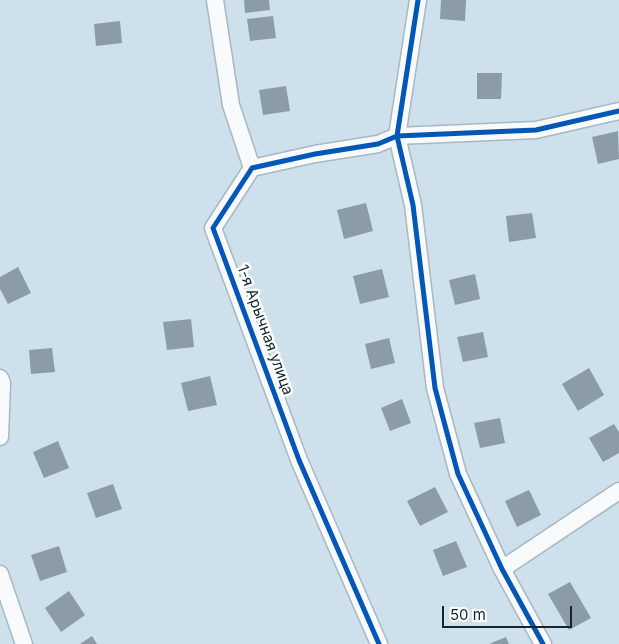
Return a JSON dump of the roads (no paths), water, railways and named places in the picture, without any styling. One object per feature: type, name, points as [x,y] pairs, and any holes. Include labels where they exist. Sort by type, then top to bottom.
[{"type":"street","points":[[215,0],[231,105],[252,168],[315,154],[378,144],[397,136],[536,130],[619,111]]},
{"type":"street","points":[[418,0],[397,136],[412,205],[435,388],[458,474],[502,569],[542,644]]},
{"type":"street","name":"1-я Арычная улица","points":[[252,168],[213,228],[299,460],[379,644]]},
{"type":"street","points":[[0,378],[2,383],[0,437]]},
{"type":"street","points":[[502,569],[619,491]]},
{"type":"street","points":[[0,574],[24,644]]}]
